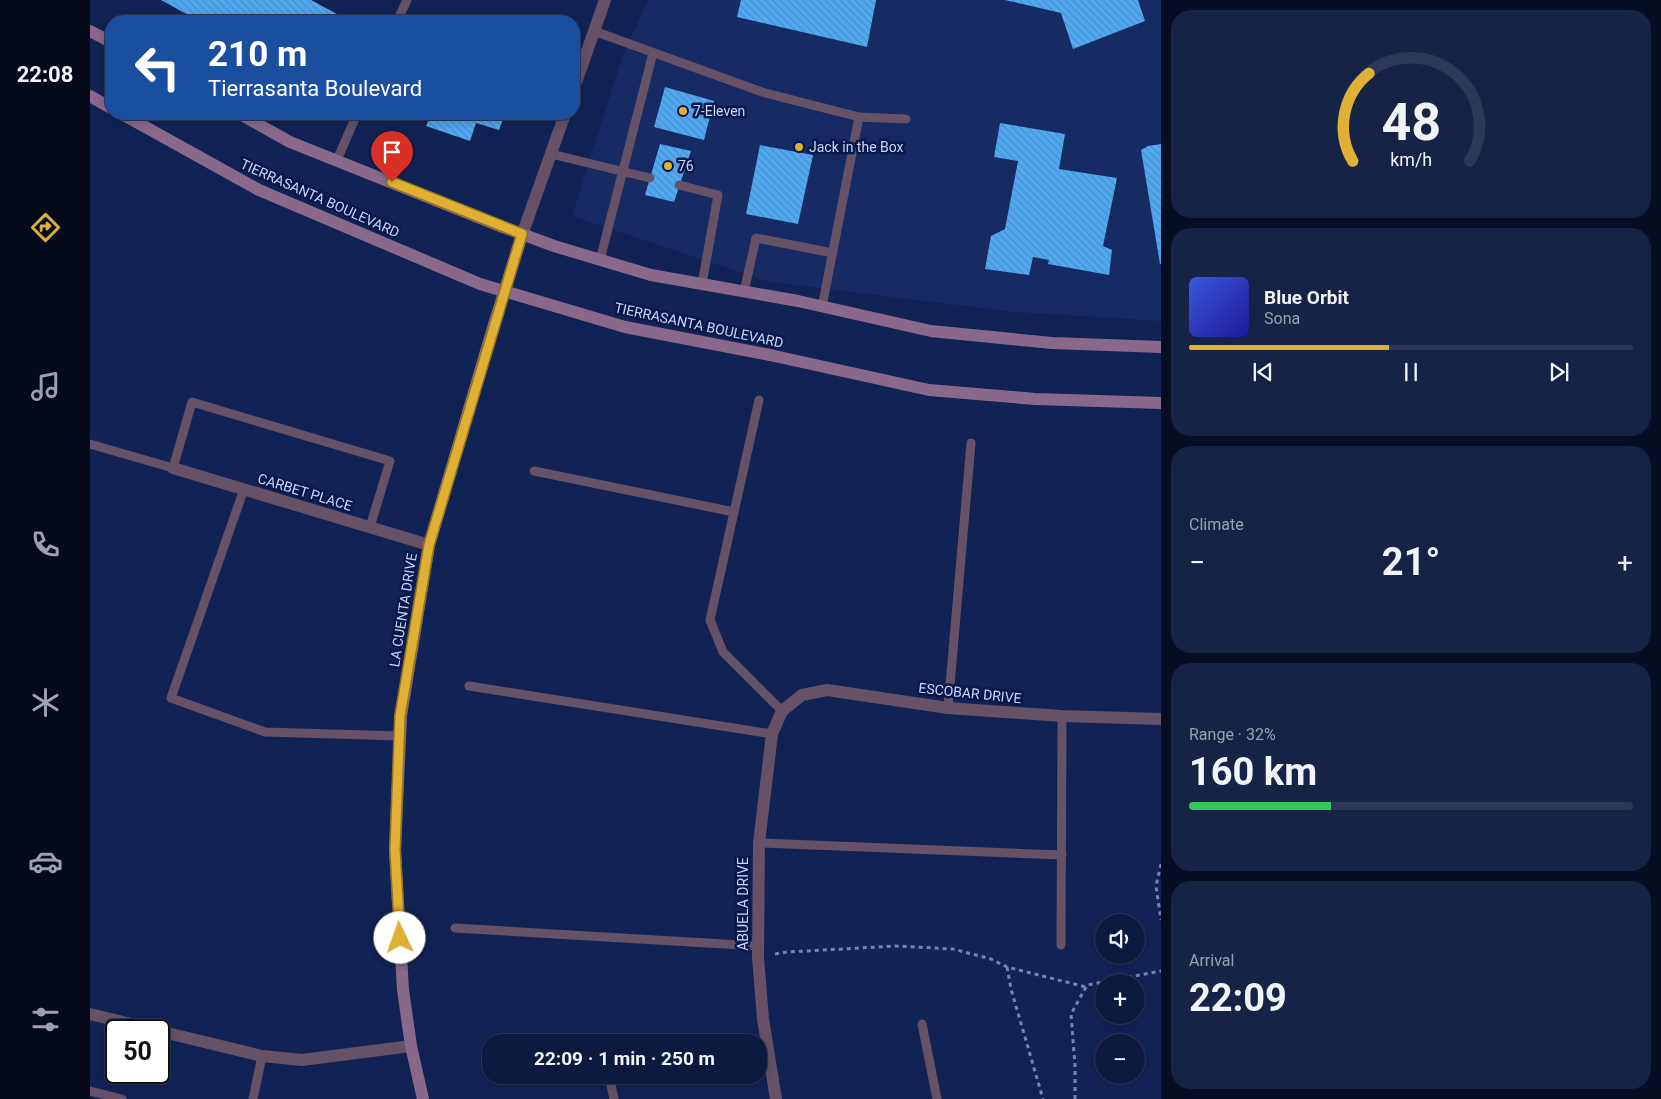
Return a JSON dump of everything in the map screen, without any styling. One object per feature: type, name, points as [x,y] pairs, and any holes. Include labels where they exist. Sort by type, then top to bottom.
[{"type":"main road","points":[[90,30],[105,39]]},
{"type":"main road","points":[[90,96],[105,105]]},
{"type":"main road","name":"TIERRASANTA BOULEVARD","points":[[133,120],[259,190],[480,284],[625,327],[770,355],[929,390],[1035,398],[1161,404]]},
{"type":"main road","points":[[251,120],[290,142],[522,234],[651,275],[822,307],[930,331],[1052,342],[1161,347]]},
{"type":"main road","name":"LA CUENTA DRIVE","points":[[423,1099],[411,1046],[402,990],[395,850],[400,716],[429,545],[522,234]]},
{"type":"street","points":[[580,71],[605,0]]},
{"type":"street","name":"LA CUENTA DRIVE","points":[[522,234],[563,120]]},
{"type":"street","name":"CARBET PLACE","points":[[173,468],[429,545]]},
{"type":"street","name":"ESCOBAR DRIVE","points":[[782,711],[802,695],[827,690],[948,708],[1062,716],[1161,719]]},
{"type":"street","name":"ABUELA DRIVE","points":[[776,1099],[762,1019],[758,952],[759,843],[772,734],[782,711]]},
{"type":"street","points":[[90,1014],[111,1019]]},
{"type":"street","points":[[170,1033],[262,1056],[302,1060],[411,1046]]},
{"type":"lane","points":[[401,15],[407,0]]},
{"type":"lane","points":[[594,32],[762,92],[859,117],[906,120]]},
{"type":"lane","points":[[600,260],[653,53]]},
{"type":"lane","points":[[822,307],[859,117]]},
{"type":"lane","points":[[337,160],[354,120]]},
{"type":"lane","points":[[551,154],[650,178]]},
{"type":"lane","points":[[679,186],[718,195],[702,284]]},
{"type":"lane","points":[[744,292],[756,238],[833,253]]},
{"type":"lane","points":[[759,400],[710,620],[723,652],[782,711]]},
{"type":"lane","points":[[90,444],[173,468],[192,402],[381,458],[390,461],[370,527]]},
{"type":"lane","points":[[948,708],[971,443]]},
{"type":"lane","points":[[534,471],[734,512]]},
{"type":"lane","points":[[244,489],[172,698],[265,732],[400,736]]},
{"type":"lane","points":[[470,686],[772,734]]},
{"type":"lane","points":[[1061,944],[1062,716]]},
{"type":"lane","points":[[759,843],[1062,855]]},
{"type":"lane","points":[[455,928],[758,952]]},
{"type":"lane","points":[[922,1024],[937,1099]]},
{"type":"lane","points":[[253,1099],[262,1056]]},
{"type":"lane","points":[[611,1085],[614,1099]]},
{"type":"lane","points":[[90,1091],[122,1099]]},
{"type":"path","points":[[1161,864],[1156,886],[1161,920]]},
{"type":"path","points":[[758,952],[896,946],[953,949],[991,959],[1007,967],[1086,987],[1109,980],[1161,971]]},
{"type":"path","points":[[1007,967],[1011,989],[1043,1099]]},
{"type":"path","points":[[1075,1099],[1075,1065],[1071,1014],[1086,987]]},
{"type":"shaded area","points":[[648,0],[1161,0],[1161,321],[1015,312],[770,282],[572,216],[622,58]]},
{"type":"building","points":[[161,0],[311,0],[337,14],[337,15],[188,15]]},
{"type":"building","points":[[741,0],[876,0],[867,47],[737,17]]},
{"type":"building","points":[[1005,0],[1138,0],[1145,21],[1073,49],[1061,13]]},
{"type":"building","points":[[665,87],[714,101],[704,140],[654,127]]},
{"type":"building","points":[[428,120],[503,120],[499,130],[476,123],[470,141],[426,126]]},
{"type":"building","points":[[1000,123],[1065,134],[1059,169],[1117,178],[1103,246],[1112,250],[1109,275],[1048,264],[1049,260],[1033,257],[1029,275],[985,269],[991,236],[1005,229],[1018,161],[994,157]]},
{"type":"building","points":[[660,144],[691,151],[674,202],[645,195]]},
{"type":"building","points":[[1161,144],[1160,264],[1141,150],[1148,146]]},
{"type":"building","points":[[760,145],[813,155],[798,224],[746,214]]},
{"type":"place","name":"7-Eleven","points":[[683,111]]},
{"type":"place","name":"Jack in the Box","points":[[799,147]]},
{"type":"place","name":"76","points":[[668,166]]},
{"type":"route","points":[[392,182],[522,234],[429,545],[400,716],[395,850],[400,938]]}]
